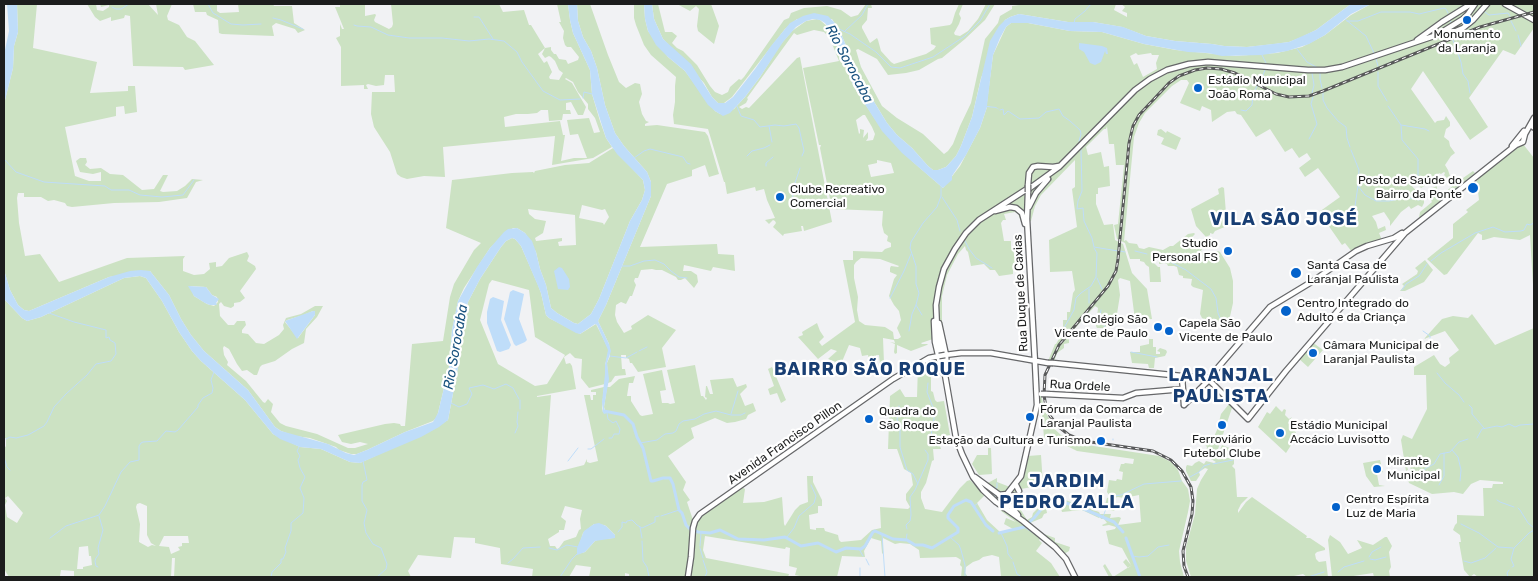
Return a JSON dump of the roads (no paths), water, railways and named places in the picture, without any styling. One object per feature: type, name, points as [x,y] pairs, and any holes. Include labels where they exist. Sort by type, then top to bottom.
[{"type":"main road","points":[[1411,43],[1473,4]]},
{"type":"main road","points":[[1027,223],[1029,209],[1040,187],[1135,90],[1150,79],[1170,69],[1189,64],[1212,62],[1300,70],[1325,70],[1354,64],[1441,33],[1466,16],[1473,4]]},
{"type":"main road","points":[[1441,33],[1461,29],[1473,20],[1488,4]]},
{"type":"main road","points":[[1505,4],[1534,20]]},
{"type":"main road","points":[[1462,11],[1466,12],[1466,16]]},
{"type":"main road","points":[[1456,23],[1455,28],[1461,29]]},
{"type":"main road","points":[[1429,32],[1428,36],[1431,38]]},
{"type":"main road","points":[[1182,376],[1186,400],[1207,379],[1270,307],[1313,281],[1354,252],[1396,237],[1520,140],[1534,116]]},
{"type":"main road","points":[[1027,223],[1030,170],[1036,166],[1060,166]]},
{"type":"main road","points":[[1042,166],[1046,170],[1044,179]]},
{"type":"main road","points":[[948,392],[938,356],[934,331],[941,278],[950,257],[969,230],[987,214],[1044,179],[1060,166]]},
{"type":"main road","points":[[987,214],[1010,207],[1019,209],[1023,216],[1028,243]]},
{"type":"main road","points":[[1207,379],[1248,419],[1286,371],[1398,240],[1418,221]]},
{"type":"main road","name":"Rua Duque de Caxias","points":[[1015,486],[1022,474],[1041,394],[1034,361],[1027,223]]},
{"type":"main road","points":[[936,305],[946,355],[948,392]]},
{"type":"main road","points":[[936,305],[937,330],[957,441],[967,466],[975,480],[989,496],[1059,550],[1076,577]]},
{"type":"main road","name":"Avenida Francisco Pillon","points":[[688,577],[693,530],[696,520],[701,513],[894,378],[929,358],[961,353],[984,354],[1050,363],[1207,379]]},
{"type":"main road","name":"Rua Ordele","points":[[1041,394],[1123,398],[1135,394],[1183,389]]},
{"type":"main road","points":[[967,466],[978,479],[999,494],[1023,521]]},
{"type":"main road","points":[[999,494],[1006,494],[1015,486]]},
{"type":"main road","points":[[1004,508],[1008,507],[1006,498],[1015,486]]},
{"type":"main road","points":[[989,496],[988,490],[992,489]]},
{"type":"main road","points":[[1008,495],[1018,496]]},
{"type":"water","points":[[7,4],[17,4],[18,32],[14,46],[13,68],[4,104],[5,50],[9,31]]},
{"type":"water","name":"Rio Sorocaba","points":[[568,4],[577,4],[578,21],[597,68],[605,105],[615,133],[647,172],[651,182],[651,196],[598,321],[611,351],[607,363],[609,379],[604,407],[607,413],[604,414],[603,412],[602,402],[608,350],[597,325],[595,324],[580,334],[546,315],[541,293],[521,246],[512,238],[501,247],[480,279],[468,302],[462,327],[459,362],[448,420],[421,437],[360,463],[350,462],[321,449],[300,447],[273,434],[245,400],[192,351],[146,278],[140,276],[124,278],[41,317],[27,321],[4,299],[4,270],[10,290],[18,305],[24,310],[29,311],[109,277],[130,271],[150,271],[169,295],[191,335],[204,351],[248,390],[275,427],[281,431],[328,444],[354,455],[405,432],[433,422],[438,413],[449,367],[452,330],[458,301],[477,267],[504,232],[508,229],[517,228],[532,241],[551,308],[578,324],[591,314],[599,299],[630,221],[642,200],[645,190],[643,180],[617,154],[606,138],[592,94],[590,70],[573,33]]},
{"type":"water","name":"Rio Sorocaba","points":[[644,4],[652,4],[654,19],[663,39],[691,64],[712,97],[718,103],[725,103],[733,97],[790,23],[814,13],[828,16],[835,23],[859,77],[887,123],[928,166],[933,170],[938,170],[946,167],[956,156],[961,146],[972,117],[990,41],[999,26],[1010,17],[1019,14],[1068,22],[1093,22],[1123,27],[1146,36],[1175,41],[1247,47],[1289,42],[1316,30],[1351,4],[1371,4],[1351,14],[1325,35],[1309,44],[1287,51],[1262,55],[1222,56],[1188,52],[1144,44],[1102,32],[1070,31],[1028,23],[1011,23],[1006,27],[993,55],[987,106],[996,107],[1000,110],[987,107],[980,128],[966,155],[952,176],[952,180],[943,188],[902,153],[882,131],[854,87],[834,37],[825,23],[813,19],[796,27],[783,42],[745,97],[730,113],[723,116],[708,105],[685,71],[656,45],[648,31]]},
{"type":"water","points":[[1079,43],[1102,46],[1107,48],[1108,54],[1105,51],[1101,62],[1095,65],[1090,63],[1084,52],[1079,49]]},
{"type":"water","points":[[559,267],[562,268],[569,279],[570,287],[568,290],[558,289],[554,271]]},
{"type":"water","points":[[188,286],[206,287],[212,295],[219,299],[216,303],[217,305],[210,305],[194,296]]},
{"type":"water","points":[[513,290],[524,294],[519,319],[527,340],[516,346],[504,319],[510,292]]},
{"type":"water","points":[[493,297],[504,301],[501,320],[511,345],[509,349],[500,352],[497,351],[487,323],[490,299]]},
{"type":"water","points":[[315,311],[315,315],[297,339],[285,321]]},
{"type":"water","points":[[599,523],[606,526],[615,535],[615,538],[595,541],[585,552],[577,555],[577,548],[584,531]]},
{"type":"waterway","points":[[112,7],[121,9],[129,4]]},
{"type":"waterway","points":[[208,4],[213,13],[231,24],[261,24]]},
{"type":"waterway","name":"Rio Sorocaba","points":[[845,31],[862,15],[868,4]]},
{"type":"waterway","name":"Rio Sorocaba","points":[[839,29],[850,34],[876,52],[891,67],[900,68],[933,57],[965,36],[980,21],[990,4]]},
{"type":"waterway","points":[[1074,24],[1075,19],[1093,4]]},
{"type":"waterway","points":[[1347,21],[1358,21],[1381,12],[1410,12],[1419,14],[1444,8],[1448,13]]},
{"type":"waterway","points":[[1485,12],[1489,15],[1508,13],[1510,16]]},
{"type":"waterway","points":[[474,17],[479,17],[493,39]]},
{"type":"waterway","points":[[273,18],[303,29]]},
{"type":"waterway","points":[[1345,19],[1366,36],[1374,53]]},
{"type":"waterway","points":[[1511,21],[1516,31]]},
{"type":"waterway","points":[[354,25],[371,27],[388,35],[409,38],[442,38],[469,41],[489,39],[504,41],[517,52],[543,91],[560,100],[580,99]]},
{"type":"waterway","points":[[1518,35],[1521,46]]},
{"type":"waterway","points":[[1455,46],[1463,74],[1468,81],[1470,93]]},
{"type":"waterway","points":[[1297,49],[1307,62],[1318,68]]},
{"type":"waterway","points":[[1262,55],[1266,63]]},
{"type":"waterway","points":[[1376,59],[1378,66]]},
{"type":"waterway","points":[[1258,84],[1265,70]]},
{"type":"waterway","points":[[1320,72],[1322,88]]},
{"type":"waterway","points":[[1378,72],[1378,86],[1387,101]]},
{"type":"waterway","points":[[1312,73],[1314,85],[1312,93]]},
{"type":"waterway","points":[[1241,110],[1246,111],[1252,105],[1253,94],[1257,86]]},
{"type":"waterway","points":[[583,98],[584,92],[592,94]]},
{"type":"waterway","points":[[1323,93],[1323,100],[1327,108],[1346,127],[1350,147]]},
{"type":"waterway","points":[[1309,139],[1317,124],[1311,104],[1313,97]]},
{"type":"waterway","points":[[736,104],[741,116],[754,120],[760,127],[796,124],[799,128],[804,151],[802,156]]},
{"type":"waterway","points":[[1388,106],[1401,125],[1402,140],[1418,159],[1418,176]]},
{"type":"waterway","points":[[1000,110],[1003,109],[1004,115],[1008,111],[1020,119],[1039,118],[1046,112],[1059,109],[1063,116],[1080,130],[1079,141]]},
{"type":"waterway","points":[[1401,125],[1429,131]]},
{"type":"waterway","points":[[769,126],[772,142]]},
{"type":"waterway","points":[[747,156],[752,151],[770,145]]},
{"type":"waterway","points":[[634,158],[650,149],[683,157],[690,164]]},
{"type":"waterway","points":[[1081,150],[1082,191],[1077,209],[1083,208],[1084,221],[1094,247],[1118,251]]},
{"type":"waterway","points":[[1351,150],[1359,170],[1358,186],[1365,195],[1376,201],[1399,199]]},
{"type":"waterway","points":[[766,166],[766,163],[773,157]]},
{"type":"waterway","points":[[4,159],[16,172],[44,182],[105,186],[111,190],[129,190],[140,195],[162,197],[183,195],[194,180]]},
{"type":"waterway","points":[[794,186],[800,168]]},
{"type":"waterway","points":[[909,331],[919,293],[916,284],[916,266],[910,248],[911,242],[923,223],[937,207],[941,196],[941,185]]},
{"type":"waterway","points":[[1343,220],[1355,206],[1358,186]]},
{"type":"waterway","points":[[792,206],[793,190]]},
{"type":"waterway","points":[[942,197],[957,220],[960,231]]},
{"type":"waterway","points":[[1405,197],[1419,200]]},
{"type":"waterway","points":[[1431,261],[1475,233],[1493,227],[1505,232],[1521,231],[1524,230],[1527,224],[1534,223]]},
{"type":"waterway","points":[[965,241],[976,258],[992,268]]},
{"type":"waterway","points":[[1064,328],[1074,310],[1076,298],[1091,286],[1096,277],[1097,253],[1094,248]]},
{"type":"waterway","points":[[1120,251],[1125,252]]},
{"type":"waterway","points":[[1135,251],[1147,254]]},
{"type":"waterway","points":[[890,298],[911,254]]},
{"type":"waterway","points":[[1159,256],[1186,270],[1211,289],[1216,298],[1220,318]]},
{"type":"waterway","points":[[622,266],[655,260],[664,264],[679,277],[687,278]]},
{"type":"waterway","points":[[1402,290],[1406,284],[1419,276],[1427,264]]},
{"type":"waterway","points":[[1097,278],[1102,289]]},
{"type":"waterway","points":[[1089,289],[1089,303]]},
{"type":"waterway","points":[[916,305],[922,315]]},
{"type":"waterway","points":[[1101,310],[1099,322],[1105,327]]},
{"type":"waterway","points":[[6,439],[28,435],[44,426],[54,407],[66,394],[96,364],[111,361],[116,354],[115,343],[109,337],[106,338],[106,330],[49,313]]},
{"type":"waterway","points":[[1423,331],[1430,338]]},
{"type":"waterway","points":[[639,351],[647,347]]},
{"type":"waterway","points":[[610,356],[626,358],[637,352]]},
{"type":"waterway","points":[[1131,352],[1157,357]]},
{"type":"waterway","points":[[50,538],[66,526],[99,515],[121,472],[130,462],[139,460],[139,446],[141,443],[157,441],[166,431],[175,432],[178,430],[198,407],[203,398],[212,393],[211,380],[214,372]]},
{"type":"waterway","points":[[1437,373],[1464,402]]},
{"type":"waterway","points":[[928,383],[927,392],[934,410],[931,440]]},
{"type":"waterway","points":[[451,403],[459,407],[467,404],[472,394],[469,388],[483,385],[494,389],[506,384],[513,388],[519,399]]},
{"type":"waterway","points":[[731,414],[738,391]]},
{"type":"waterway","points":[[520,400],[520,409]]},
{"type":"waterway","points":[[1469,405],[1472,408],[1472,414],[1484,428]]},
{"type":"waterway","points":[[899,406],[897,419],[900,428],[900,447],[907,470],[913,474],[918,484]]},
{"type":"waterway","points":[[604,411],[624,415],[633,424],[643,448],[651,481],[670,478],[679,510],[686,525],[698,532],[710,533],[720,530],[738,539],[764,540],[785,537],[801,546],[818,543],[836,552],[846,548],[861,549],[875,531],[893,539],[907,540],[915,545],[932,548],[958,532],[958,528],[948,518],[948,515],[954,506],[966,500],[971,502],[986,525],[993,531]]},
{"type":"waterway","points":[[640,443],[657,440],[665,434],[673,433],[683,421],[695,419],[704,414],[716,411],[731,415],[745,413]]},
{"type":"waterway","points":[[515,433],[518,426],[518,412]]},
{"type":"waterway","points":[[607,413],[608,419],[613,423],[616,421],[620,429],[619,434],[614,434],[612,438],[609,438]]},
{"type":"waterway","points":[[1477,438],[1482,429],[1502,427],[1509,424],[1515,427],[1534,424]]},
{"type":"waterway","points":[[588,449],[591,449],[604,439]]},
{"type":"waterway","points":[[1419,476],[1426,468],[1434,464],[1440,454],[1450,452],[1459,442],[1468,439]]},
{"type":"waterway","points":[[271,577],[272,572],[281,563],[281,559],[283,559],[286,552],[285,548],[291,531],[291,523],[303,513],[304,498],[300,488],[305,477],[298,460],[300,456],[297,451],[300,445]]},
{"type":"waterway","points":[[568,461],[578,448]]},
{"type":"waterway","points":[[907,529],[906,525],[910,521],[911,515],[910,497],[928,460],[928,454],[925,450]]},
{"type":"waterway","points":[[1452,450],[1458,457],[1461,470],[1460,481]]},
{"type":"waterway","points":[[1439,485],[1444,476],[1444,453]]},
{"type":"waterway","points":[[4,457],[10,470]]},
{"type":"waterway","points":[[1213,464],[1233,460]]},
{"type":"waterway","points":[[363,461],[367,480],[362,485],[362,501],[367,510],[364,523],[366,533],[373,544],[381,548],[387,564],[386,569],[377,577]]},
{"type":"waterway","points":[[1190,477],[1199,472],[1204,466],[1210,464]]},
{"type":"waterway","points":[[1103,517],[1108,503],[1113,496],[1121,495],[1144,484],[1181,481]]},
{"type":"waterway","points":[[993,488],[997,488],[997,483]]},
{"type":"waterway","points":[[787,537],[794,528],[799,516],[814,503],[816,496],[811,485]]},
{"type":"waterway","points":[[982,486],[986,488]]},
{"type":"waterway","points":[[990,491],[1005,505]]},
{"type":"waterway","points":[[999,533],[1024,527],[1047,502],[1054,499],[1114,522],[1123,532]]},
{"type":"waterway","points":[[1497,500],[1514,507]]},
{"type":"waterway","points":[[1518,508],[1528,523],[1534,528]]},
{"type":"waterway","points":[[661,516],[679,510]]},
{"type":"waterway","points":[[98,567],[95,561],[99,554],[98,548],[103,530],[99,516]]},
{"type":"waterway","points":[[618,532],[622,527],[622,522],[626,523],[632,520],[642,528],[655,522],[655,517],[659,516]]},
{"type":"waterway","points":[[1461,524],[1479,533],[1498,547],[1513,548]]},
{"type":"waterway","points":[[640,527],[642,538]]},
{"type":"waterway","points":[[1024,527],[1041,538]]},
{"type":"waterway","points":[[1512,567],[1514,566],[1511,559],[1514,548],[1534,530]]},
{"type":"waterway","points":[[700,546],[701,533]]},
{"type":"waterway","points":[[1001,533],[1007,546],[1008,554],[1012,559]]},
{"type":"waterway","points":[[882,534],[885,577]]},
{"type":"waterway","points":[[906,540],[907,534]]},
{"type":"waterway","points":[[950,537],[959,545],[961,550],[965,565],[965,577]]},
{"type":"waterway","points":[[1126,538],[1140,577]]},
{"type":"waterway","points":[[642,541],[643,561],[647,567],[649,577]]},
{"type":"waterway","points":[[549,548],[557,550],[567,545],[578,547]]},
{"type":"waterway","points":[[1132,556],[1148,556],[1158,547],[1169,545]]},
{"type":"waterway","points":[[508,563],[523,548],[540,547]]},
{"type":"waterway","points":[[1369,557],[1372,552],[1381,547]]},
{"type":"waterway","points":[[700,548],[703,558]]},
{"type":"waterway","points":[[1464,561],[1471,563],[1485,558],[1496,548]]},
{"type":"waterway","points":[[859,549],[863,556]]},
{"type":"waterway","points":[[560,577],[577,554]]},
{"type":"waterway","points":[[1370,559],[1375,560],[1386,557]]},
{"type":"waterway","points":[[866,559],[869,565]]},
{"type":"waterway","points":[[703,560],[707,572],[705,577]]},
{"type":"waterway","points":[[1338,572],[1344,567],[1364,561]]},
{"type":"waterway","points":[[1013,562],[1017,574],[1022,577]]},
{"type":"waterway","points":[[860,568],[860,577]]},
{"type":"waterway","points":[[1508,577],[1507,573],[1509,570]]},
{"type":"waterway","points":[[1308,577],[1324,572]]},
{"type":"railway","points":[[1188,577],[1184,566],[1183,551],[1192,514],[1193,501],[1191,487],[1182,471],[1171,460],[1153,451],[1084,441],[1069,435],[1050,416],[1044,395],[1045,375],[1059,345],[1108,286],[1116,271],[1129,143],[1133,126],[1139,115],[1169,83],[1179,76],[1195,70],[1207,68],[1221,69],[1235,73],[1276,94],[1289,97],[1309,96],[1480,27],[1534,12]]},
{"type":"place","name":"Monumento da Laranja","points":[[1467,20]]},
{"type":"place","name":"Estádio Municipal João Roma","points":[[1198,88]]},
{"type":"place","name":"Posto de Saúde do Bairro da Ponte","points":[[1473,188]]},
{"type":"place","name":"Clube Recreativo Comercial","points":[[780,197]]},
{"type":"place","name":"Studio Personal FS","points":[[1228,251]]},
{"type":"place","name":"Santa Casa de Laranjal Paulista","points":[[1296,273]]},
{"type":"place","name":"Centro Integrado do Adulto e da Criança","points":[[1286,311]]},
{"type":"place","name":"Colégio São Vicente de Paulo","points":[[1158,327]]},
{"type":"place","name":"Capela São Vicente de Paulo","points":[[1169,331]]},
{"type":"place","name":"Câmara Municipal de Laranjal Paulista","points":[[1313,353]]},
{"type":"place","name":"Fórum da Comarca de Laranjal Paulista","points":[[1030,417]]},
{"type":"place","name":"Quadra do São Roque","points":[[869,419]]},
{"type":"place","name":"Ferroviário Futebol Clube","points":[[1222,425]]},
{"type":"place","name":"Estádio Municipal Accácio Luvisotto","points":[[1280,433]]},
{"type":"place","name":"Estação da Cultura e Turismo","points":[[1101,441]]},
{"type":"place","name":"Mirante Municipal","points":[[1377,469]]},
{"type":"place","name":"Centro Espírita Luz de Maria","points":[[1336,507]]},
{"type":"district","name":"VILA SÃO JOSÉ","points":[[1284,220]]},
{"type":"district","name":"BAIRRO SÃO ROQUE","points":[[870,370]]},
{"type":"district","name":"LARANJAL PAULISTA","points":[[1221,386]]},
{"type":"district","name":"JARDIM PEDRO ZALLA","points":[[1067,492]]}]
